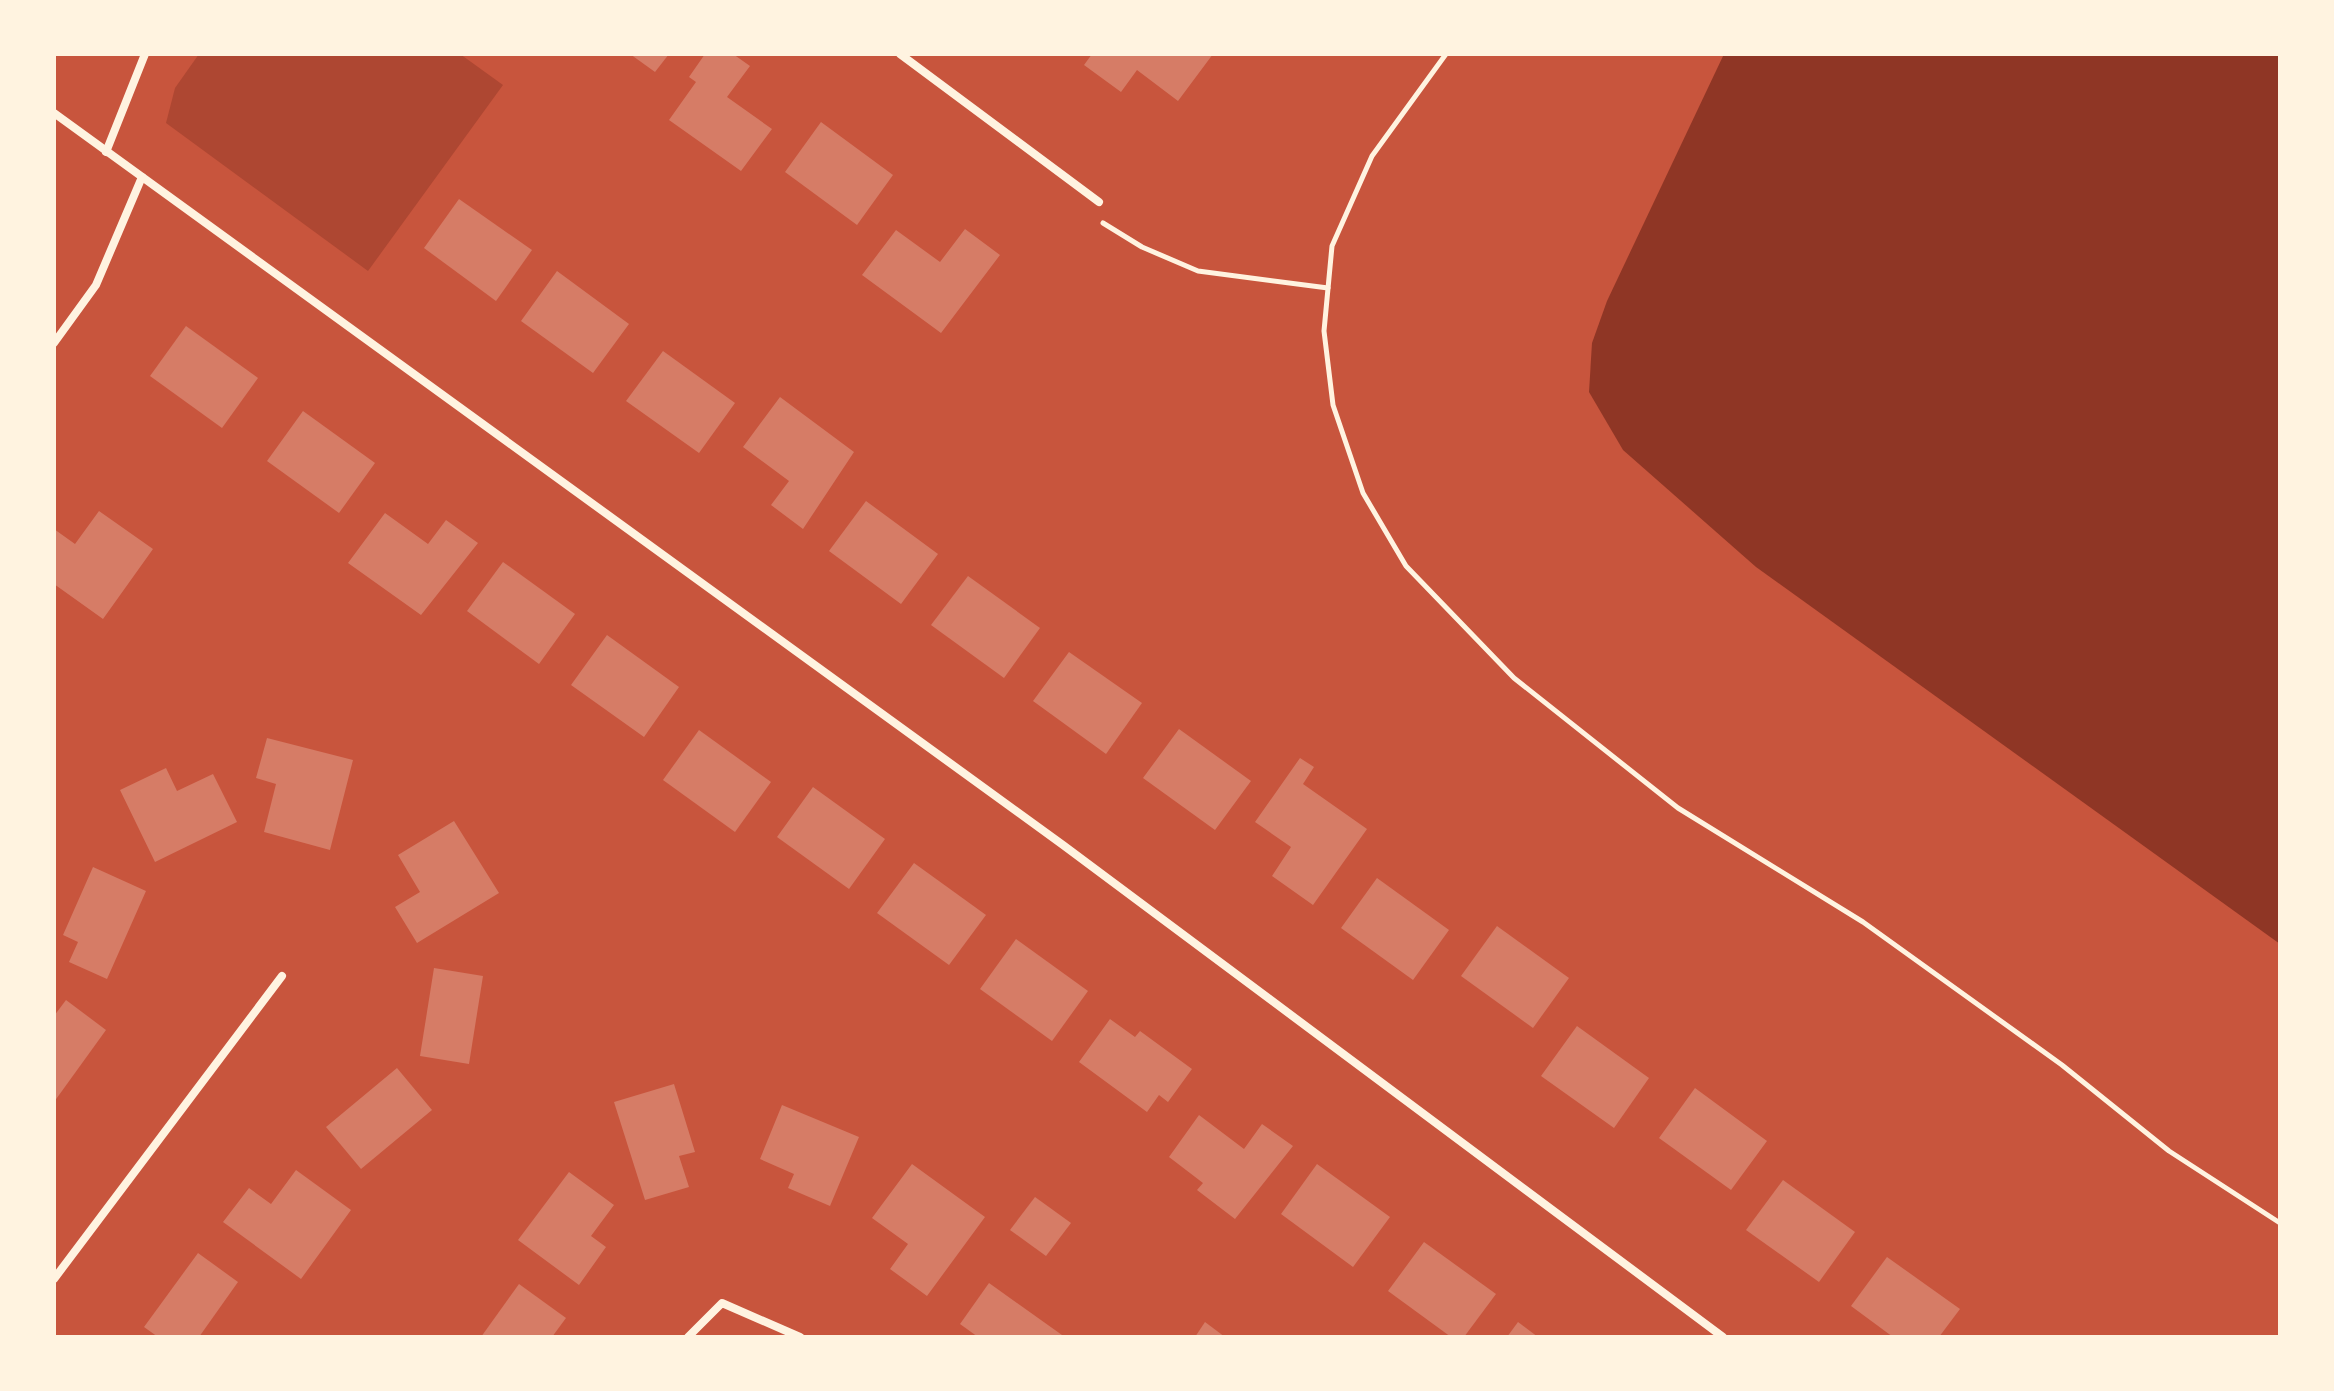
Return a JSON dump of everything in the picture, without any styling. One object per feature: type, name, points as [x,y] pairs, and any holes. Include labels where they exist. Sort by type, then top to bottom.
[{"type":"street","points":[[106,152],[145,54]]},
{"type":"street","points":[[900,54],[1099,202]]},
{"type":"street","points":[[54,113],[1063,845],[1723,1337]]},
{"type":"street","points":[[54,343],[96,285],[142,177]]},
{"type":"street","points":[[54,1279],[282,976]]},
{"type":"street","points":[[688,1337],[722,1303],[800,1337]]},
{"type":"path","points":[[1446,54],[1372,156],[1332,246],[1324,331],[1333,405],[1363,493],[1406,566],[1514,678],[1678,808],[1863,922],[2062,1065],[2169,1151],[2280,1223]]},
{"type":"path","points":[[1099,202],[1097,219],[1142,247],[1198,271],[1328,288]]},
{"type":"shaded area","points":[[199,54],[460,54],[503,85],[368,271],[166,123],[175,88]]},
{"type":"shaded area","points":[[1724,54],[2280,54],[2280,944],[1756,567],[1623,450],[1589,392],[1592,343],[1607,301]]},
{"type":"building","points":[[630,54],[669,54],[655,72]]},
{"type":"building","points":[[705,54],[733,54],[750,66],[727,97],[772,129],[741,171],[669,120],[696,82],[689,77]]},
{"type":"building","points":[[1092,54],[1213,54],[1178,101],[1137,70],[1121,92],[1084,65]]},
{"type":"building","points":[[821,122],[893,175],[857,225],[785,172]]},
{"type":"building","points":[[459,199],[532,250],[496,301],[424,248]]},
{"type":"building","points":[[965,229],[1000,255],[941,333],[862,275],[896,230],[940,262]]},
{"type":"building","points":[[557,271],[629,324],[593,373],[521,321]]},
{"type":"building","points":[[186,326],[258,378],[222,428],[150,376]]},
{"type":"building","points":[[663,351],[735,403],[699,453],[626,401]]},
{"type":"building","points":[[780,397],[854,452],[803,529],[771,505],[789,481],[743,447]]},
{"type":"building","points":[[303,411],[375,463],[339,513],[267,461]]},
{"type":"building","points":[[866,501],[938,554],[901,604],[829,551]]},
{"type":"building","points":[[99,511],[153,549],[103,619],[54,584],[54,529],[75,544]]},
{"type":"building","points":[[385,513],[428,544],[446,520],[478,543],[421,615],[348,563]]},
{"type":"building","points":[[503,562],[575,614],[539,664],[467,611]]},
{"type":"building","points":[[968,576],[1040,628],[1004,678],[931,625]]},
{"type":"building","points":[[607,635],[679,687],[644,737],[571,685]]},
{"type":"building","points":[[1069,652],[1142,703],[1106,754],[1033,701]]},
{"type":"building","points":[[1179,729],[1251,781],[1215,830],[1143,778]]},
{"type":"building","points":[[699,730],[771,782],[735,832],[663,780]]},
{"type":"building","points":[[267,738],[353,760],[330,850],[264,832],[276,784],[256,778]]},
{"type":"building","points":[[1300,758],[1314,767],[1303,784],[1367,829],[1313,905],[1272,876],[1291,847],[1255,822]]},
{"type":"building","points":[[166,768],[177,791],[213,774],[237,822],[155,862],[120,790]]},
{"type":"building","points":[[813,787],[885,839],[849,889],[777,837]]},
{"type":"building","points":[[454,821],[499,893],[417,943],[395,907],[420,892],[398,855]]},
{"type":"building","points":[[914,863],[986,915],[949,965],[877,913]]},
{"type":"building","points":[[93,867],[146,891],[107,979],[69,962],[78,942],[63,935]]},
{"type":"building","points":[[1377,878],[1449,930],[1413,980],[1341,928]]},
{"type":"building","points":[[1497,926],[1569,978],[1533,1028],[1461,976]]},
{"type":"building","points":[[1016,939],[1088,991],[1052,1041],[980,989]]},
{"type":"building","points":[[434,968],[483,976],[469,1064],[420,1056]]},
{"type":"building","points":[[66,1000],[106,1030],[54,1102],[54,1016]]},
{"type":"building","points":[[1110,1019],[1135,1037],[1140,1031],[1192,1069],[1168,1102],[1159,1095],[1147,1112],[1079,1062]]},
{"type":"building","points":[[1577,1026],[1649,1078],[1614,1128],[1541,1076]]},
{"type":"building","points":[[397,1068],[432,1110],[361,1169],[326,1127]]},
{"type":"building","points":[[674,1084],[695,1152],[679,1156],[689,1187],[645,1200],[614,1102]]},
{"type":"building","points":[[1695,1088],[1767,1141],[1731,1190],[1659,1138]]},
{"type":"building","points":[[782,1105],[859,1137],[830,1206],[788,1188],[794,1174],[760,1159]]},
{"type":"building","points":[[1199,1115],[1244,1149],[1262,1124],[1293,1146],[1235,1219],[1197,1190],[1203,1183],[1169,1157]]},
{"type":"building","points":[[912,1164],[985,1217],[927,1296],[890,1269],[908,1244],[872,1218]]},
{"type":"building","points":[[1317,1164],[1390,1217],[1353,1267],[1281,1214]]},
{"type":"building","points":[[296,1170],[351,1210],[301,1279],[223,1222],[249,1188],[271,1204]]},
{"type":"building","points":[[569,1172],[614,1205],[591,1236],[606,1247],[579,1285],[518,1240]]},
{"type":"building","points":[[1783,1180],[1855,1232],[1819,1282],[1746,1230]]},
{"type":"building","points":[[1035,1197],[1071,1223],[1046,1256],[1010,1230]]},
{"type":"building","points":[[1424,1242],[1496,1294],[1464,1337],[1451,1337],[1388,1291]]},
{"type":"building","points":[[198,1253],[238,1282],[199,1337],[158,1337],[144,1327]]},
{"type":"building","points":[[1887,1257],[1960,1309],[1939,1337],[1893,1337],[1851,1306]]},
{"type":"building","points":[[989,1283],[1062,1335],[978,1337],[960,1324]]},
{"type":"building","points":[[519,1284],[566,1318],[552,1337],[481,1337]]},
{"type":"building","points":[[1205,1322],[1225,1337],[1195,1337]]},
{"type":"building","points":[[1518,1322],[1538,1337],[1507,1337]]}]
